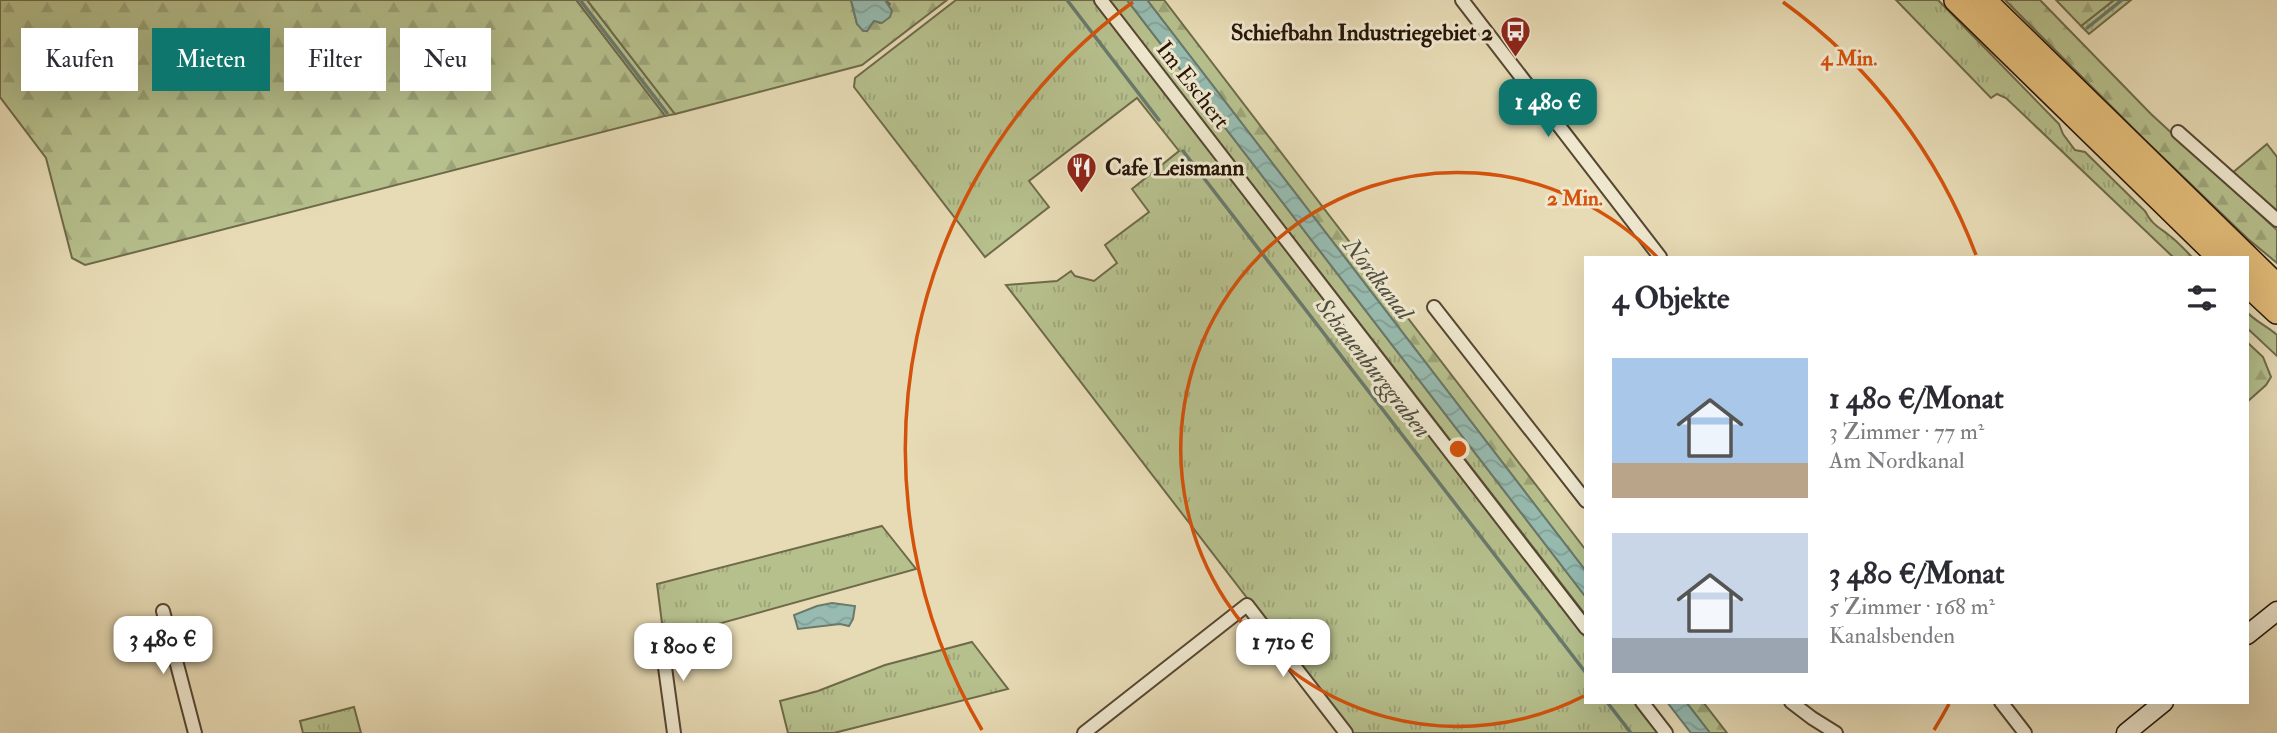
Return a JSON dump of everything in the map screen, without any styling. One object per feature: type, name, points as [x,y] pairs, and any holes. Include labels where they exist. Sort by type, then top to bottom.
[{"type":"highway","points":[[1956,0],[2218,256]]},
{"type":"highway","points":[[1984,0],[2246,256]]},
{"type":"highway","points":[[2249,259],[2277,286]]},
{"type":"highway","points":[[2249,286],[2277,312]]},
{"type":"street","name":"Im Eschert","points":[[1101,0],[1584,625]]},
{"type":"street","points":[[1462,0],[1659,256]]},
{"type":"street","points":[[2178,132],[2277,220]]},
{"type":"street","points":[[1434,307],[1584,498]]},
{"type":"street","points":[[1084,733],[1247,605],[1346,733]]},
{"type":"street","points":[[163,611],[195,733]]},
{"type":"street","points":[[2249,633],[2277,611]]},
{"type":"street","points":[[661,638],[674,733]]},
{"type":"street","points":[[1644,704],[1666,733]]},
{"type":"street","points":[[1794,704],[1836,733]]},
{"type":"street","points":[[2003,704],[2025,733]]},
{"type":"street","points":[[2126,733],[2162,704]]},
{"type":"green space","points":[[0,0],[576,0],[665,116],[85,265],[72,258],[46,158],[0,97]]},
{"type":"green space","points":[[576,0],[587,0],[675,114],[665,116]]},
{"type":"green space","points":[[587,0],[851,0],[857,24],[867,31],[874,20],[880,23],[890,4],[885,0],[947,0],[862,65],[675,114]]},
{"type":"green space","points":[[956,0],[1093,0],[1584,636],[1584,704],[1637,704],[1659,733],[1351,733],[1006,285],[1057,281],[1071,271],[1075,276],[1094,281],[1117,263],[1105,245],[1149,212],[1132,189],[1179,151],[1137,98],[1029,181],[1049,207],[985,257],[854,87],[855,78]]},
{"type":"green space","points":[[1109,0],[1127,0],[1584,595],[1584,613]]},
{"type":"green space","points":[[1147,0],[1164,0],[1584,548],[1584,569]]},
{"type":"green space","points":[[1896,0],[1938,0],[2059,124],[2075,150],[2085,152],[2145,211],[2153,223],[2191,256],[2172,256],[2006,98],[1997,94],[1991,98]]},
{"type":"green space","points":[[2005,0],[2040,0],[2151,114],[2277,230],[2277,263],[2248,239],[2145,140]]},
{"type":"green space","points":[[2056,0],[2114,0],[2081,26]]},
{"type":"green space","points":[[2114,0],[2131,0],[2089,34],[2081,26]]},
{"type":"green space","points":[[2267,144],[2277,157],[2277,216],[2231,174]]},
{"type":"green space","points":[[2249,314],[2277,335],[2277,356],[2249,330]]},
{"type":"green space","points":[[2249,344],[2263,357],[2271,377],[2249,400]]},
{"type":"green space","points":[[882,526],[916,569],[664,639],[657,584]]},
{"type":"green space","points":[[972,642],[1008,689],[834,733],[788,733],[780,701],[818,691],[885,665]]},
{"type":"green space","points":[[1688,704],[1705,704],[1727,733],[1710,733]]},
{"type":"green space","points":[[354,707],[361,733],[303,733],[300,721]]},
{"type":"water","points":[[851,0],[885,0],[892,11],[890,17],[882,23],[874,21],[867,31],[863,31],[857,24]]},
{"type":"water","points":[[1127,0],[1147,0],[1584,569],[1584,595]]},
{"type":"water","points":[[832,603],[855,606],[849,626],[840,624],[798,629],[794,615]]},
{"type":"water","points":[[1669,704],[1688,704],[1710,733],[1691,733]]},
{"type":"waterway","points":[[580,0],[667,113]]},
{"type":"waterway","name":"Schauenburggraben","points":[[1067,0],[1159,120]]},
{"type":"waterway","points":[[2087,28],[2122,0]]},
{"type":"waterway","name":"Schauenburggraben","points":[[1183,151],[1584,670]]},
{"type":"waterway","name":"Schauenburggraben","points":[[1609,704],[1631,733]]},
{"type":"place","name":"Schiefbahn Industriegebiet 2","points":[[1516,59]]},
{"type":"place","name":"Cafe Leismann","points":[[1082,194]]},
{"type":"water label","name":"Nordkanal","points":[[1378,279]]}]
